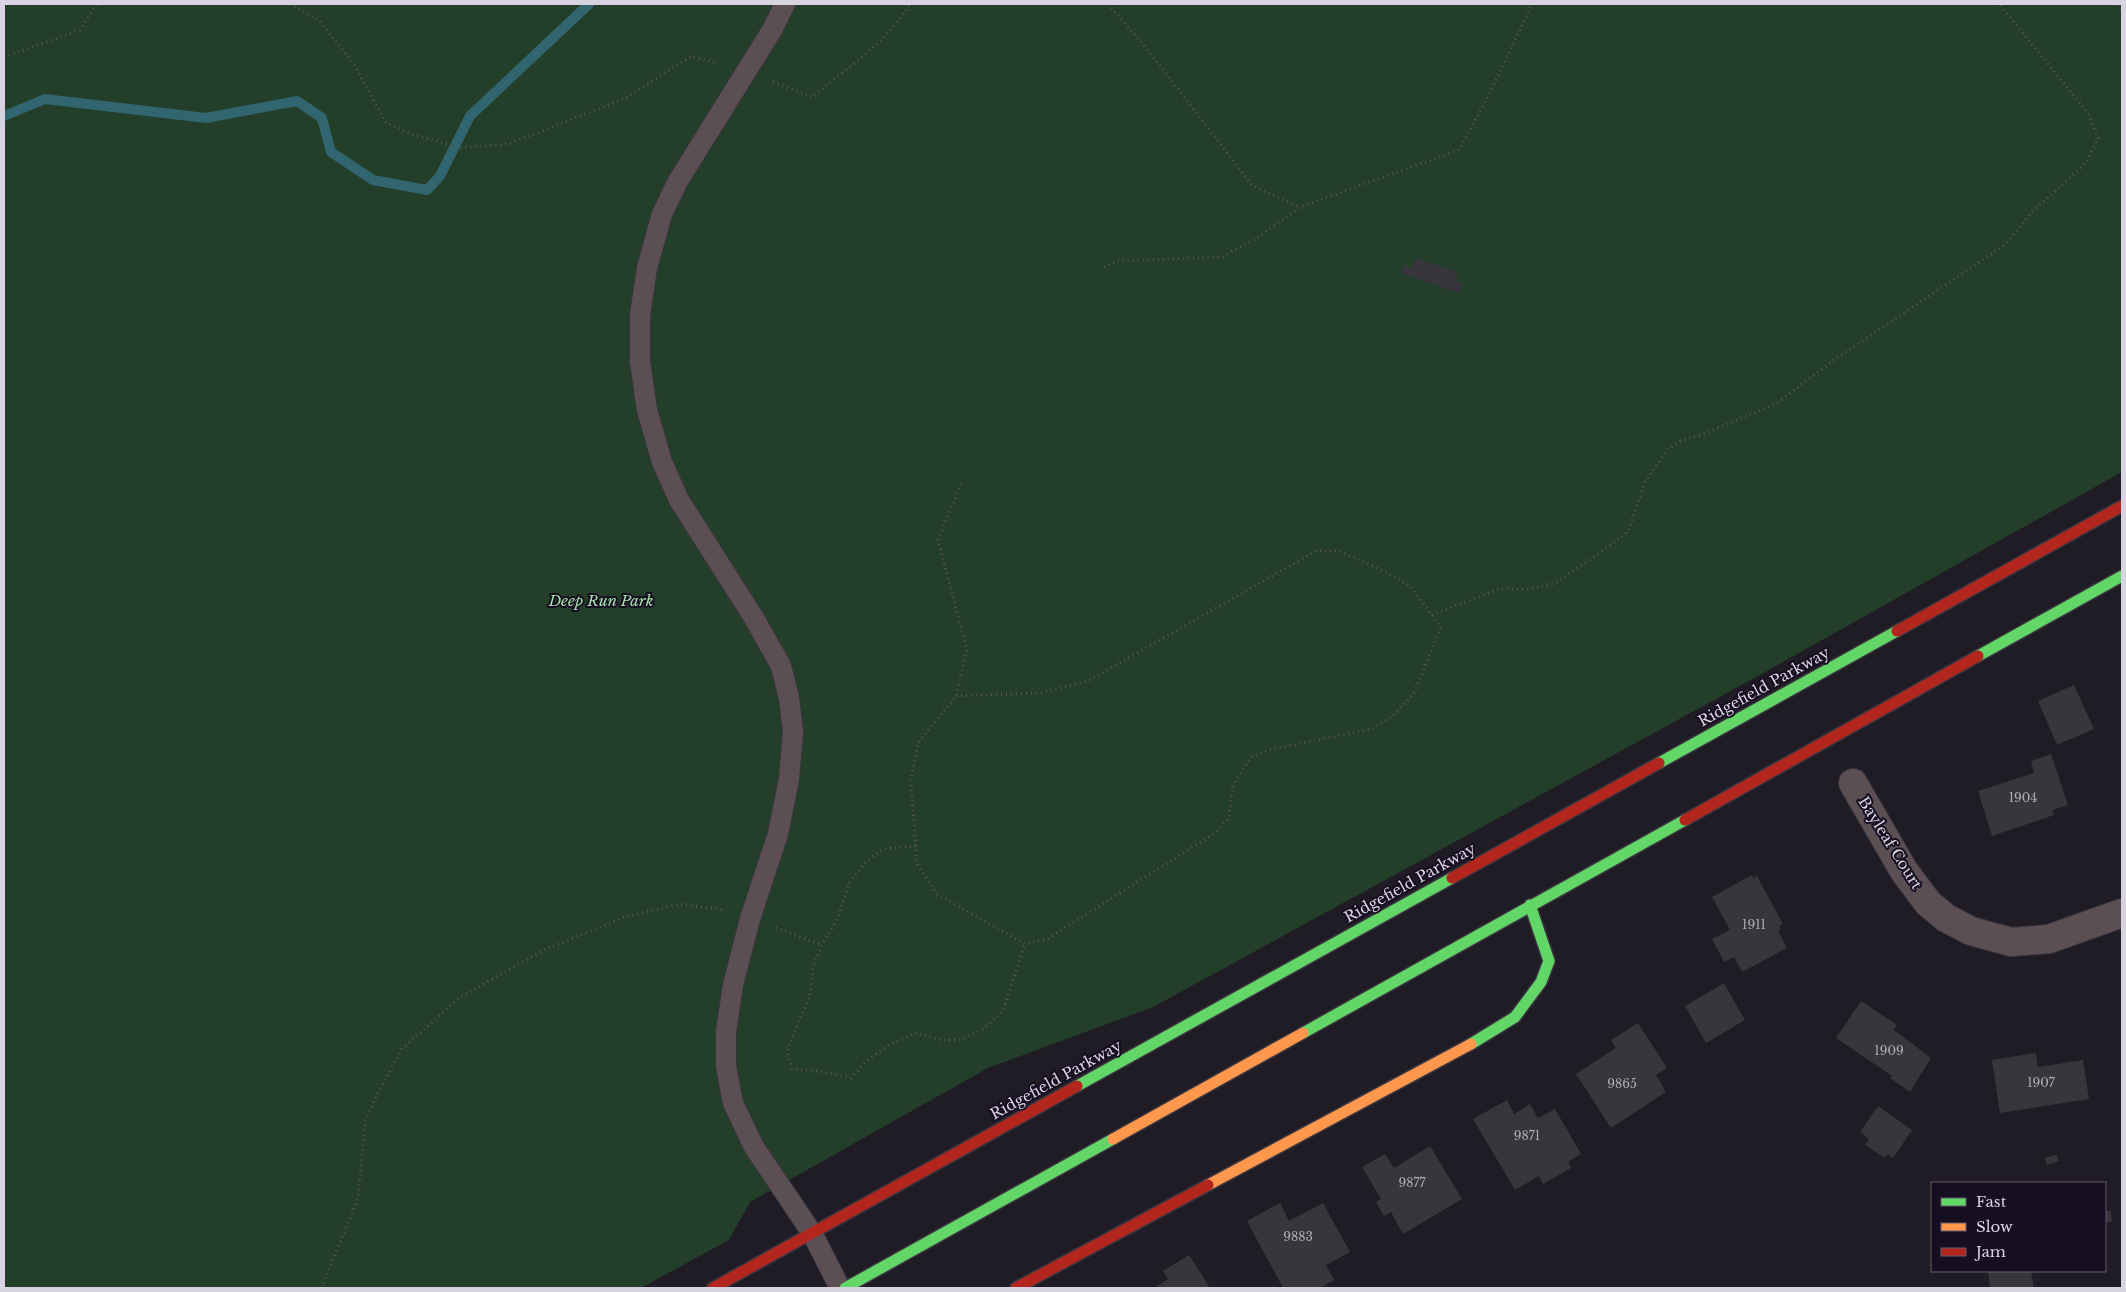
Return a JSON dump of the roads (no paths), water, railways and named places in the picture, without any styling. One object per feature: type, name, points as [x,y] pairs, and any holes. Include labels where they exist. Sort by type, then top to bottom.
[{"type":"main road","name":"Ridgefield Parkway","points":[[714,1288],[2122,506]]},
{"type":"main road","points":[[845,1288],[2122,576]]},
{"type":"main road","points":[[1016,1288],[1479,1040],[1515,1017],[1541,982],[1549,961],[1530,905]]},
{"type":"street","name":"Bayleaf Court","points":[[1853,783],[1904,871],[1928,903],[1946,918],[1971,931],[2011,942],[2049,939],[2122,913]]},
{"type":"lane","points":[[785,4],[772,30],[678,181],[662,214],[647,268],[640,315],[640,362],[647,410],[662,462],[679,500],[754,618],[781,666],[790,698],[793,732],[790,779],[778,834],[750,919],[733,985],[726,1032],[726,1066],[734,1103],[754,1147],[812,1234],[840,1288]]},
{"type":"waterway","points":[[4,116],[45,99],[206,118],[297,101],[322,118],[331,152],[373,180],[427,190],[440,176],[470,116],[589,4]]},
{"type":"park label","name":"Deep Run Park","points":[[601,601]]}]
